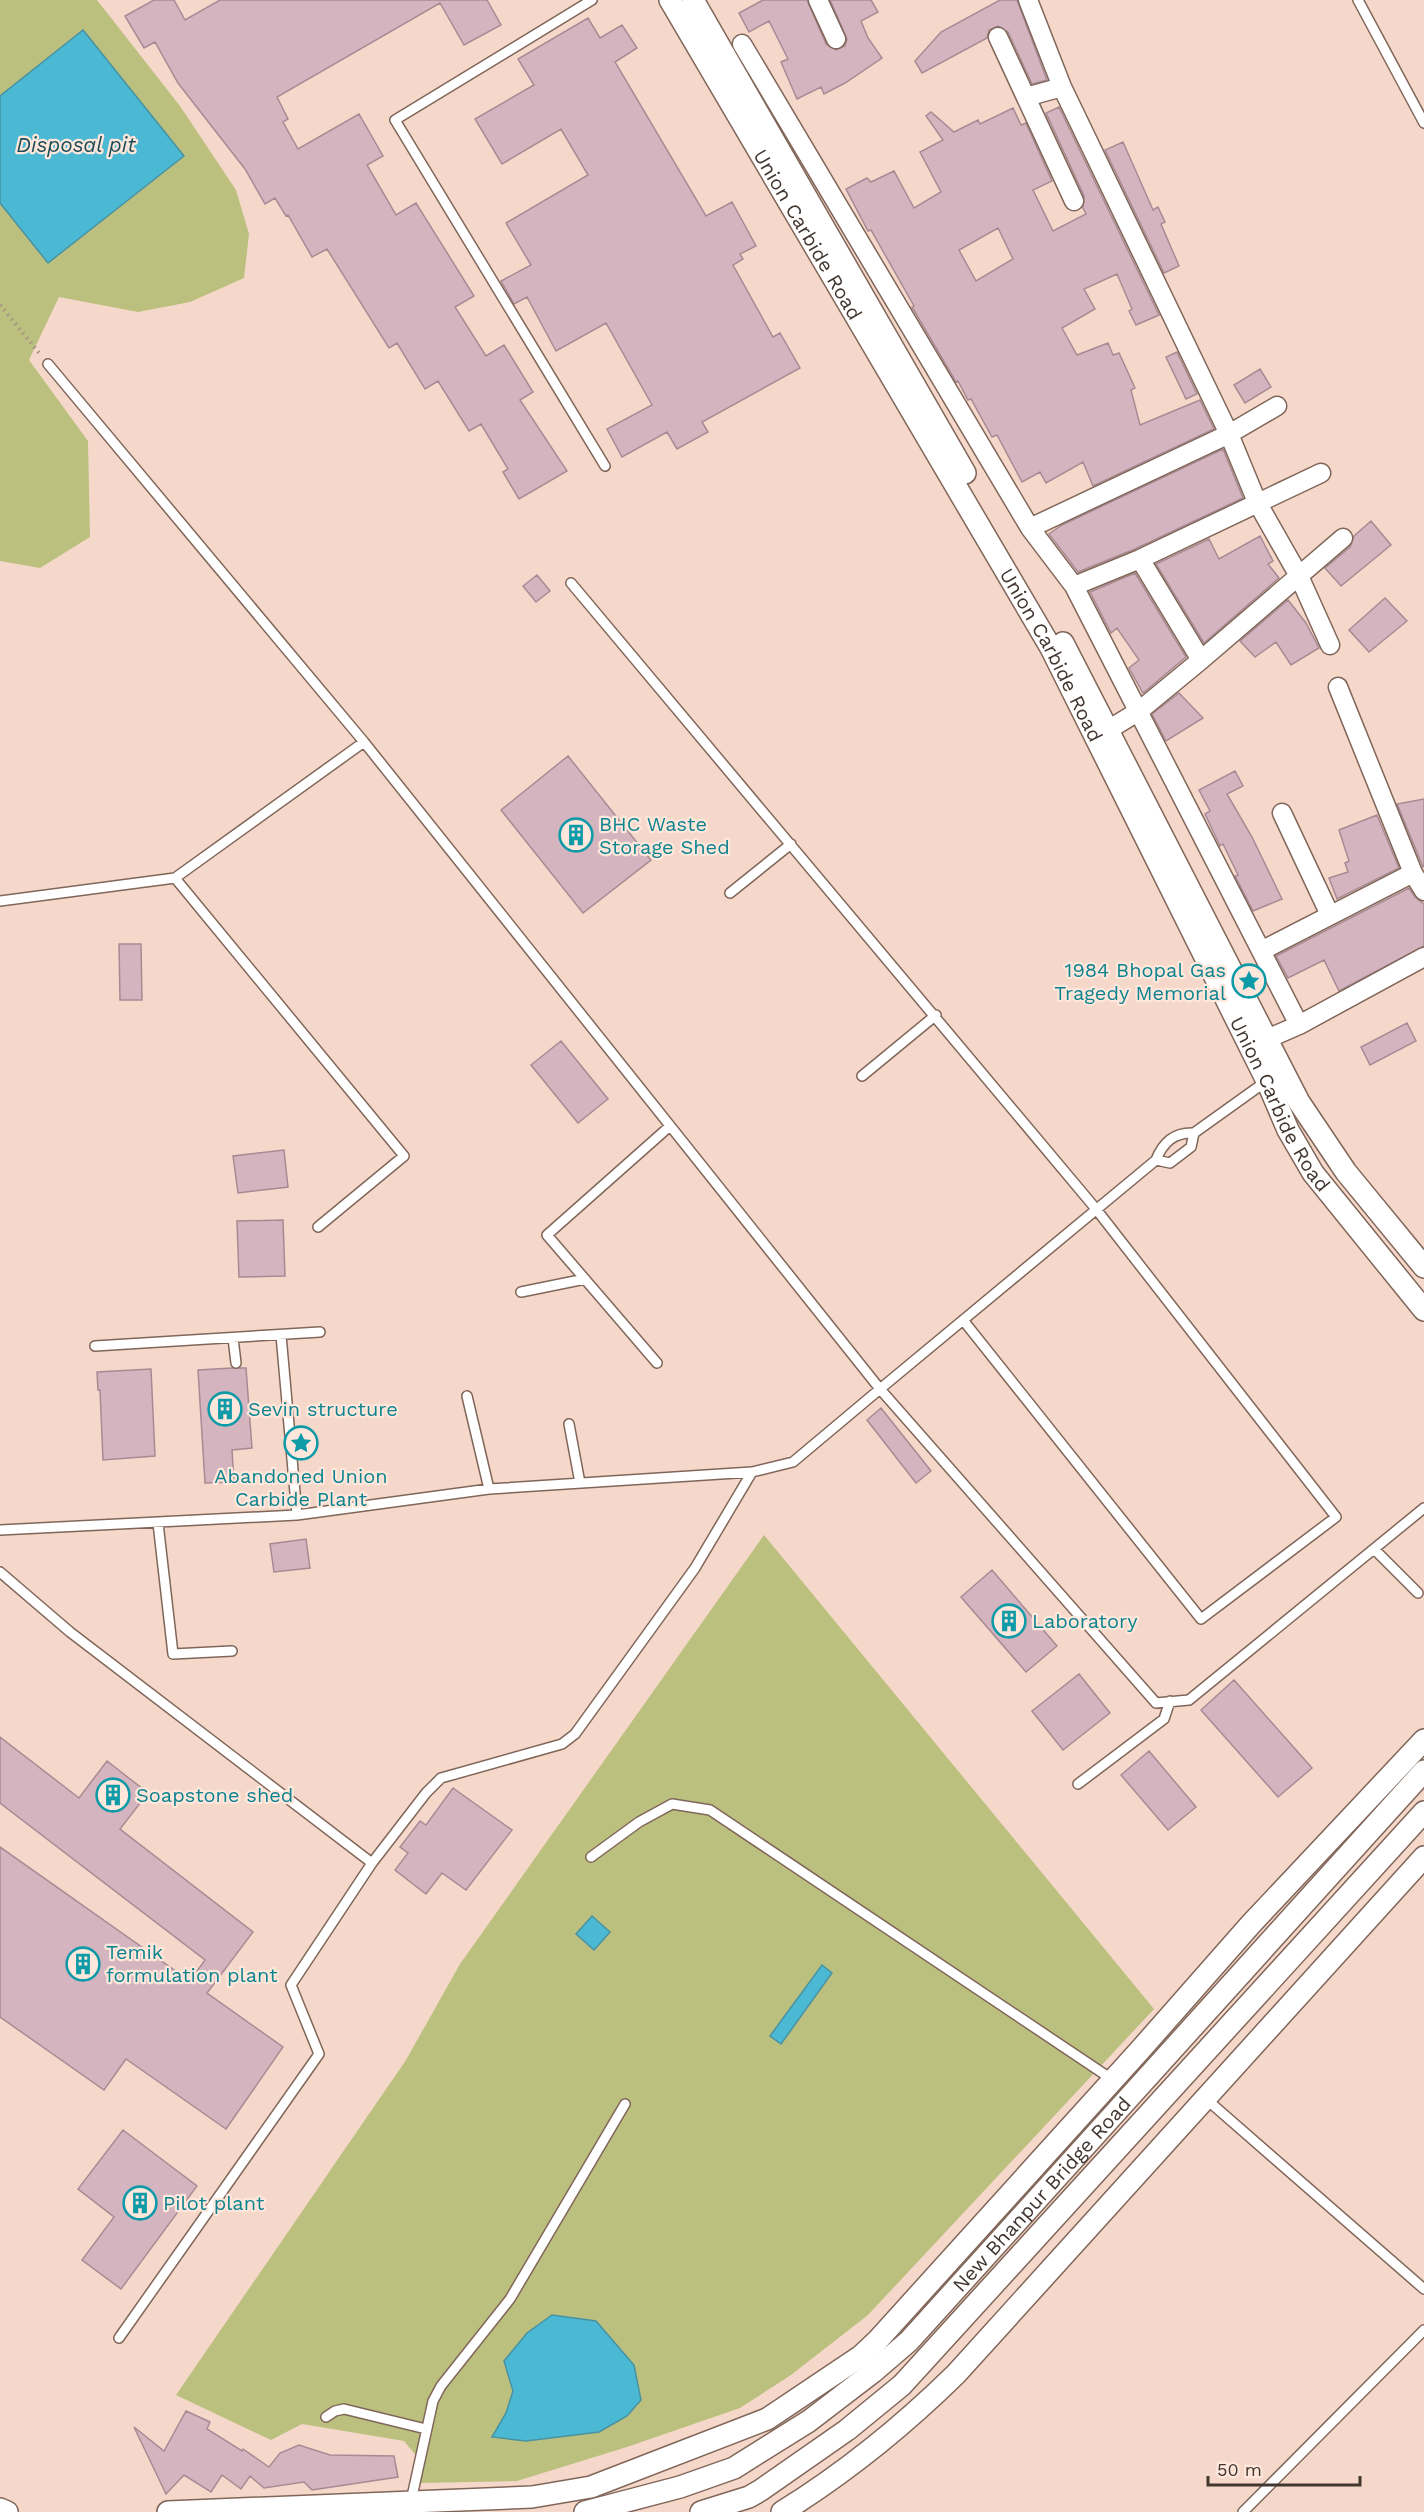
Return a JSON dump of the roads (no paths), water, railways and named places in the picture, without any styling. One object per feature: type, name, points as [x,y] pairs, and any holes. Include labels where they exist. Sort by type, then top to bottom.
[{"type":"street","name":"Union Carbide Road","points":[[670,0],[1051,648],[1274,1076],[1299,1102],[1346,1172],[1424,1267]]},
{"type":"street","name":"Union Carbide Road","points":[[693,0],[1072,660],[1268,1039],[1274,1076],[1288,1130],[1312,1173],[1424,1310]]},
{"type":"street","points":[[818,0],[836,39]]},
{"type":"street","points":[[1028,0],[1062,87],[1229,434],[1257,502],[1299,576],[1330,645]]},
{"type":"street","points":[[999,37],[1074,201]]},
{"type":"street","points":[[742,44],[1030,528],[1074,586],[1299,1025]]},
{"type":"street","points":[[1026,97],[1062,87]]},
{"type":"street","points":[[1030,528],[1229,434],[1277,406]]},
{"type":"street","points":[[1074,586],[1140,559],[1321,473]]},
{"type":"street","points":[[1108,729],[1139,711],[1343,537]]},
{"type":"street","points":[[1140,559],[1201,660]]},
{"type":"street","points":[[1338,687],[1413,873],[1424,891]]},
{"type":"street","points":[[1282,813],[1330,915]]},
{"type":"street","points":[[1261,951],[1413,873]]},
{"type":"street","points":[[1268,1039],[1299,1025],[1424,957]]},
{"type":"street","points":[[168,2512],[532,2497],[567,2493],[625,2475],[767,2419],[861,2356],[877,2341],[1251,1924],[1424,1740]]},
{"type":"street","name":"New Bhanpur Bridge Road","points":[[585,2512],[680,2487],[734,2468],[809,2421],[909,2341],[1424,1771]]},
{"type":"street","name":"New Bhanpur Bridge Road","points":[[701,2512],[748,2497],[847,2430],[902,2385],[1424,1812]]},
{"type":"street","points":[[784,2511],[883,2441],[933,2397],[1424,1857]]},
{"type":"street","points":[[0,2509],[7,2512]]},
{"type":"lane","points":[[592,0],[395,120],[604,466]]},
{"type":"lane","points":[[1370,0],[1360,2],[1424,123]]},
{"type":"lane","points":[[48,363],[364,742],[880,1389],[1156,1702],[1189,1700],[1424,1508]]},
{"type":"lane","points":[[571,584],[1096,1209],[1336,1517],[1201,1619],[963,1320]]},
{"type":"lane","points":[[0,901],[175,878],[364,742]]},
{"type":"lane","points":[[730,893],[791,844]]},
{"type":"lane","points":[[175,878],[404,1156],[318,1227]]},
{"type":"lane","points":[[862,1076],[936,1016]]},
{"type":"lane","points":[[0,1530],[297,1515],[489,1489],[752,1472],[793,1462],[1156,1160],[1162,1146],[1180,1132],[1194,1133],[1274,1076]]},
{"type":"lane","points":[[657,1363],[548,1235],[670,1126]]},
{"type":"lane","points":[[1156,1160],[1170,1163],[1191,1147],[1194,1133]]},
{"type":"lane","points":[[521,1293],[585,1279]]},
{"type":"lane","points":[[95,1346],[320,1332]]},
{"type":"lane","points":[[281,1335],[297,1515]]},
{"type":"lane","points":[[233,1338],[236,1363]]},
{"type":"lane","points":[[467,1396],[489,1489]]},
{"type":"lane","points":[[569,1424],[580,1483]]},
{"type":"lane","points":[[119,2338],[319,2054],[291,1985],[372,1863],[426,1793],[441,1778],[561,1744],[575,1734],[695,1568],[752,1472]]},
{"type":"lane","points":[[158,1523],[173,1654],[232,1651]]},
{"type":"lane","points":[[1374,1549],[1418,1593]]},
{"type":"lane","points":[[0,1572],[70,1632],[372,1863]]},
{"type":"lane","points":[[1078,1784],[1164,1719],[1170,1701]]},
{"type":"lane","points":[[591,1857],[639,1822],[672,1804],[710,1810],[1113,2080]]},
{"type":"lane","points":[[1205,2098],[1424,2289]]},
{"type":"lane","points":[[410,2502],[433,2401],[441,2386],[510,2299],[625,2104]]},
{"type":"lane","points":[[1243,2512],[1424,2330]]},
{"type":"lane","points":[[326,2417],[335,2411],[344,2409],[426,2429]]},
{"type":"water","name":"Disposal pit","points":[[83,30],[184,156],[48,263],[0,203],[0,96]]},
{"type":"water","points":[[592,1916],[610,1932],[594,1950],[576,1934]]},
{"type":"water","points":[[822,1965],[832,1973],[781,2044],[770,2036]]},
{"type":"water","points":[[552,2315],[596,2321],[634,2365],[641,2400],[627,2416],[599,2432],[526,2441],[492,2437],[506,2413],[513,2391],[504,2361],[527,2333]]},
{"type":"place","name":"BHC Waste Storage Shed","points":[[576,835]]},
{"type":"place","name":"1984 Bhopal Gas Tragedy Memorial","points":[[1249,981]]},
{"type":"place","name":"Sevin structure","points":[[225,1409]]},
{"type":"place","name":"Abandoned Union Carbide Plant","points":[[301,1443]]},
{"type":"place","name":"Laboratory","points":[[1009,1621]]},
{"type":"place","name":"Soapstone shed","points":[[113,1795]]},
{"type":"place","name":"Temik formulation plant","points":[[83,1964]]},
{"type":"place","name":"Pilot plant","points":[[140,2203]]}]
